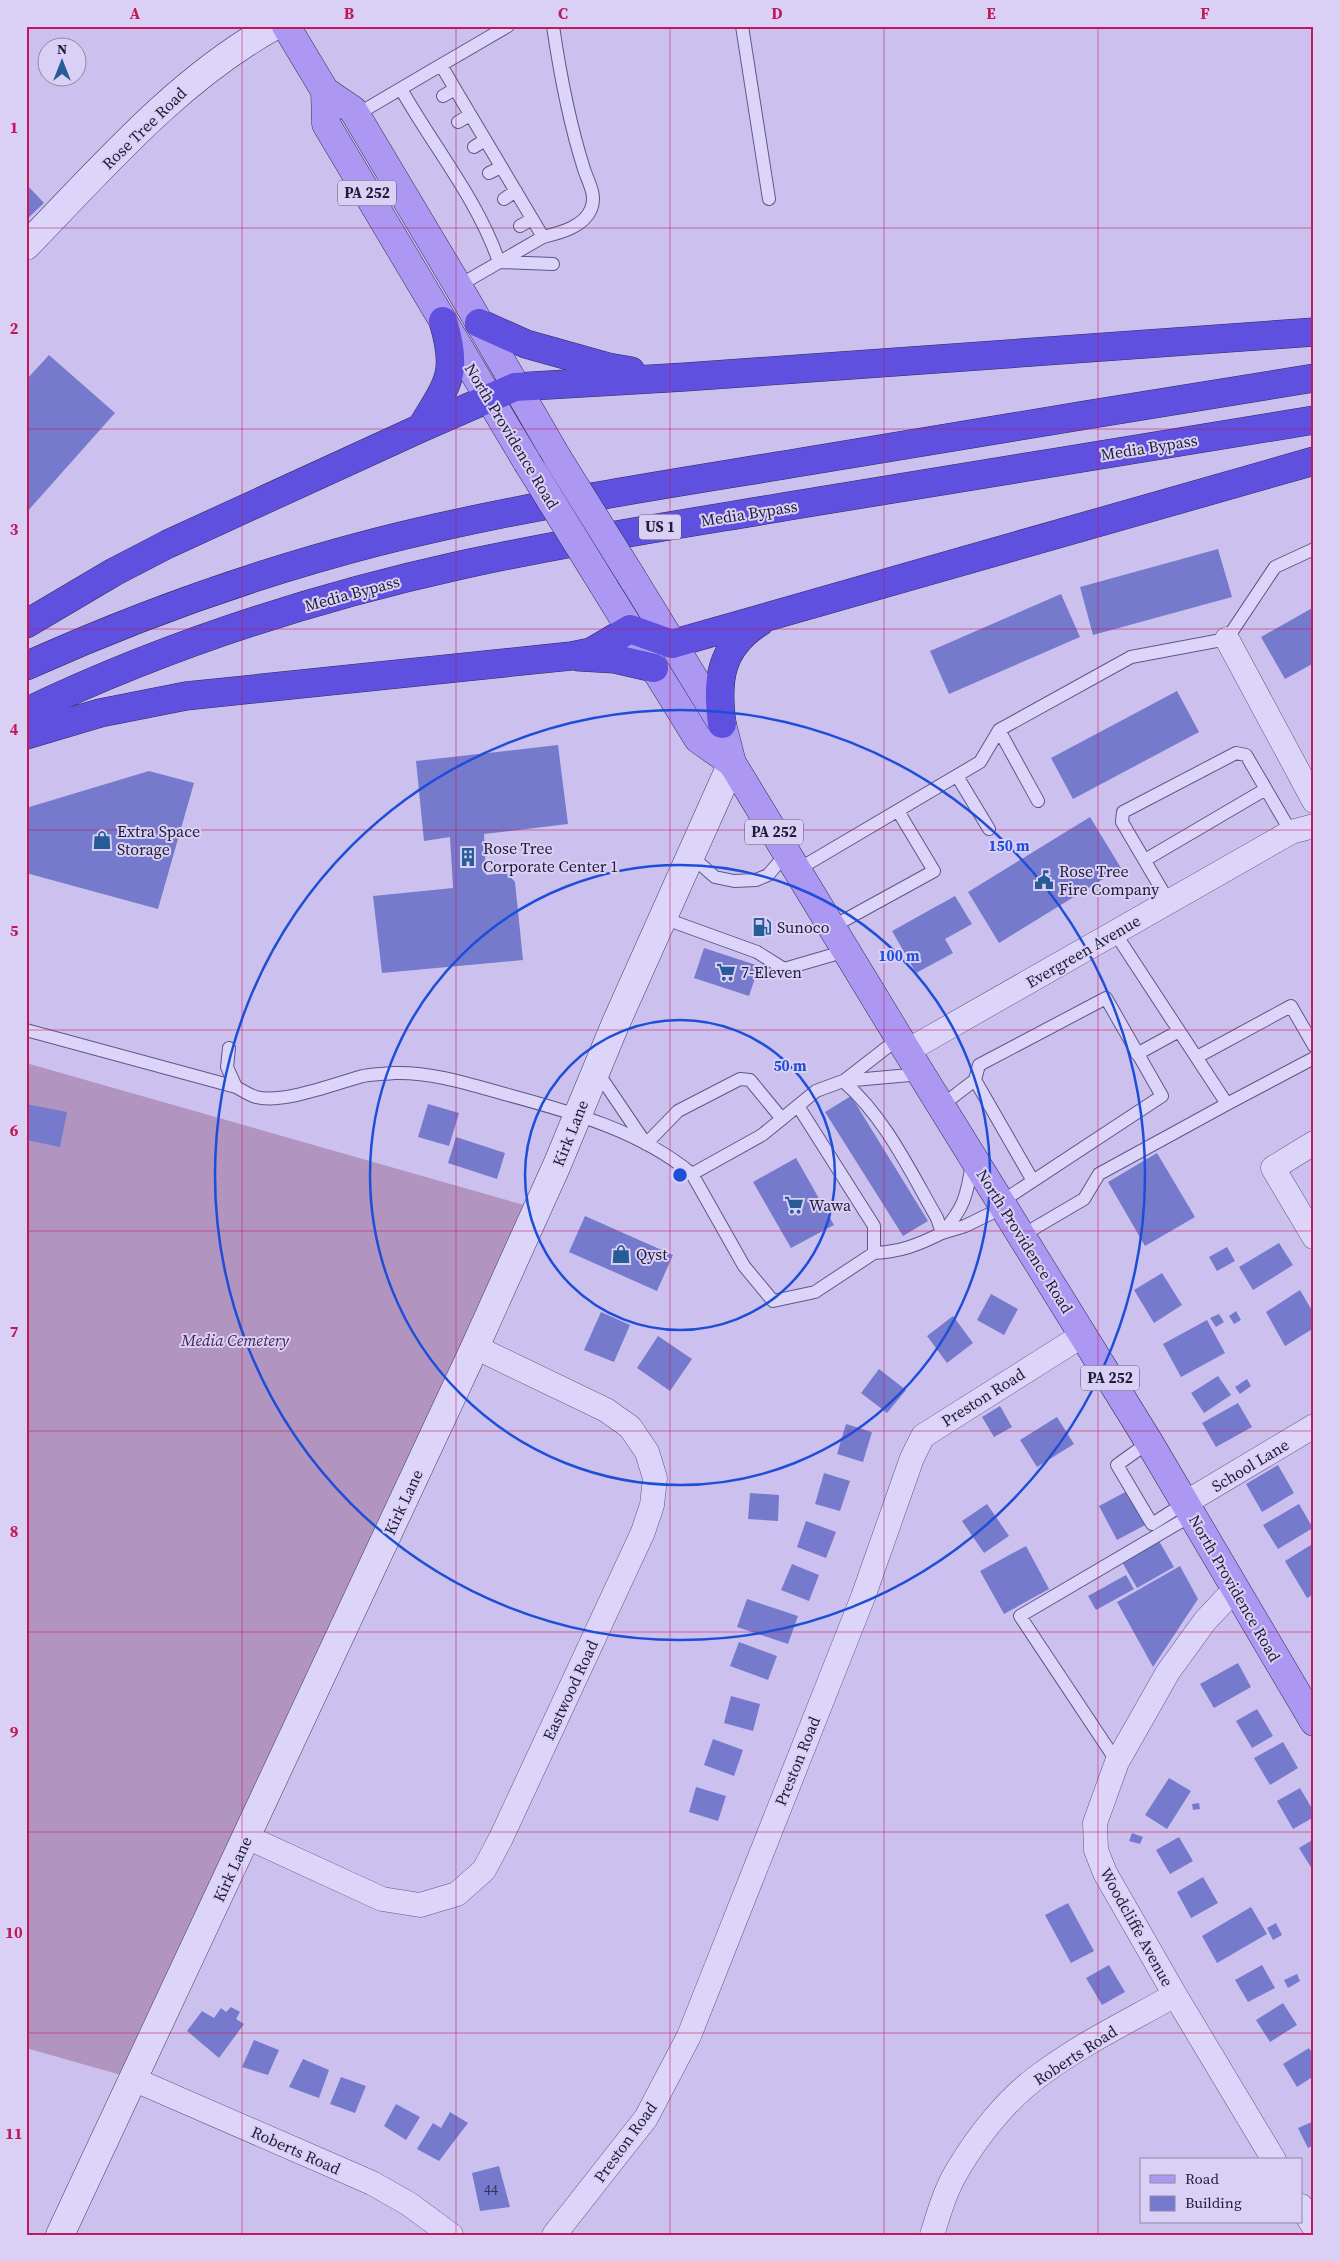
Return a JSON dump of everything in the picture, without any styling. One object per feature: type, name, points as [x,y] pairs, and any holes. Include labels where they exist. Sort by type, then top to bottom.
[{"type":"highway","points":[[421,428],[446,383],[451,370],[450,345],[443,321]]},
{"type":"highway","points":[[479,323],[526,344],[608,367],[684,377]]},
{"type":"highway","points":[[26,624],[114,572],[168,544],[421,428],[516,387],[684,377],[1314,332]]},
{"type":"highway","points":[[26,666],[85,640],[229,586],[376,543],[451,525],[597,496],[1314,378]]},
{"type":"highway","name":"Media Bypass","points":[[26,712],[101,678],[242,626],[314,603],[460,565],[605,536],[1314,420]]},
{"type":"highway","points":[[571,656],[599,648],[630,629],[672,644],[1314,462]]},
{"type":"highway","points":[[722,724],[718,698],[719,680],[725,660],[734,643],[748,629],[769,616]]},
{"type":"highway","points":[[26,735],[100,713],[186,696],[571,656],[615,659],[654,668]]},
{"type":"main road","name":"North Providence Road","points":[[286,26],[325,91],[353,110],[557,457],[722,724],[732,763],[1149,1442],[1314,1722]]},
{"type":"main road","name":"North Providence Road","points":[[325,91],[326,124],[527,462],[698,739],[732,763]]},
{"type":"main road","points":[[630,629],[652,611]]},
{"type":"street","name":"Rose Tree Road","points":[[26,246],[181,91],[244,43],[274,26]]},
{"type":"street","points":[[1227,639],[1314,801]]},
{"type":"street","name":"Kirk Lane","points":[[60,2235],[475,1347],[557,1166],[596,1070],[732,763]]},
{"type":"street","name":"Evergreen Avenue","points":[[909,1054],[1169,902],[1302,829]]},
{"type":"street","points":[[1314,1143],[1274,1168],[1314,1237]]},
{"type":"street","name":"Preston Road","points":[[554,2235],[646,2118],[689,2036],[863,1597],[912,1458],[923,1436],[1083,1334]]},
{"type":"street","name":"Eastwood Road","points":[[247,1837],[382,1899],[420,1905],[457,1894],[484,1870],[501,1838],[644,1532],[652,1505],[655,1478],[648,1452],[630,1427],[606,1410],[475,1347]]},
{"type":"street","name":"School Lane","points":[[1189,1509],[1314,1426]]},
{"type":"street","name":"Woodcliffe Avenue","points":[[1235,1589],[1205,1621],[1168,1672],[1116,1762],[1095,1823],[1096,1850],[1105,1873],[1175,1995],[1273,2158]]},
{"type":"street","name":"Roberts Road","points":[[932,2235],[942,2202],[956,2172],[975,2143],[1014,2098],[1042,2073],[1080,2048],[1175,1995]]},
{"type":"street","name":"Roberts Road","points":[[133,2079],[372,2183],[409,2204],[451,2235]]},
{"type":"street","points":[[1302,2208],[1314,2227]]},
{"type":"lane","points":[[356,115],[508,26]]},
{"type":"lane","points":[[458,286],[543,237],[564,232],[582,221],[591,210],[593,192],[584,170],[566,101],[553,26]]},
{"type":"lane","points":[[742,26],[769,199]]},
{"type":"lane","points":[[441,65],[543,237]]},
{"type":"lane","points":[[401,89],[418,110],[467,187],[496,239],[499,262]]},
{"type":"lane","points":[[443,96],[455,89]]},
{"type":"lane","points":[[458,122],[470,115]]},
{"type":"lane","points":[[474,147],[485,140]]},
{"type":"lane","points":[[489,173],[501,167]]},
{"type":"lane","points":[[504,199],[516,192]]},
{"type":"lane","points":[[520,226],[532,219]]},
{"type":"lane","points":[[499,262],[553,264]]},
{"type":"lane","points":[[691,856],[715,877],[734,881],[756,880],[898,811],[980,762],[999,730],[1131,657],[1227,639],[1275,567],[1314,549]]},
{"type":"lane","points":[[999,730],[1038,800]]},
{"type":"lane","points":[[1169,902],[1122,822],[1123,812],[1236,753],[1246,755],[1266,789],[1302,829]]},
{"type":"lane","points":[[957,776],[989,829]]},
{"type":"lane","points":[[1145,860],[1266,789]]},
{"type":"lane","points":[[832,927],[934,871],[898,811]]},
{"type":"lane","points":[[663,918],[757,952],[784,969],[846,951]]},
{"type":"lane","points":[[1115,933],[1227,1104]]},
{"type":"lane","points":[[26,1030],[236,1087],[257,1097],[281,1097],[334,1086],[365,1076],[395,1073],[426,1074],[456,1080],[578,1114],[646,1144],[676,1161],[692,1174],[744,1266],[773,1301],[816,1292],[874,1253],[895,1252],[915,1246],[942,1233],[966,1226],[1002,1205],[1032,1181],[1162,1096],[1106,998],[979,1065],[975,1080],[941,1106]]},
{"type":"lane","points":[[1197,1057],[1291,1006],[1314,1046]]},
{"type":"lane","points":[[1138,1054],[1179,1030]]},
{"type":"lane","points":[[230,1048],[227,1067],[236,1087]]},
{"type":"lane","points":[[843,1081],[909,1054]]},
{"type":"lane","points":[[692,1174],[762,1135],[816,1091],[909,1054]]},
{"type":"lane","points":[[1021,1236],[1084,1199],[1099,1174],[1314,1058]]},
{"type":"lane","points":[[596,1070],[646,1144]]},
{"type":"lane","points":[[646,1144],[678,1111],[740,1079],[750,1080],[782,1119]]},
{"type":"lane","points":[[975,1080],[1032,1181]]},
{"type":"lane","points":[[843,1081],[862,1097],[876,1118],[937,1218],[942,1233]]},
{"type":"lane","points":[[798,1106],[874,1226],[874,1253]]},
{"type":"lane","points":[[942,1233],[963,1205],[968,1190],[973,1158]]},
{"type":"lane","points":[[1149,1442],[1117,1465],[1152,1524],[1189,1509]]},
{"type":"lane","points":[[1116,1762],[1020,1616],[1189,1509]]},
{"type":"green space","name":"Media Cemetery","points":[[26,1063],[531,1207],[121,2075],[26,2048]]},
{"type":"building","points":[[26,184],[44,203],[26,220]]},
{"type":"building","points":[[49,355],[115,413],[26,513],[26,380]]},
{"type":"building","points":[[1218,549],[1232,597],[1093,635],[1080,587]]},
{"type":"building","points":[[1061,594],[1080,637],[949,694],[930,651]]},
{"type":"building","points":[[1314,607],[1314,663],[1285,679],[1261,637]]},
{"type":"building","points":[[1177,691],[1199,732],[1073,799],[1051,758]]},
{"type":"building","name":"Rose Tree Corporate Center 1","points":[[558,745],[568,824],[484,834],[486,875],[507,873],[515,882],[523,960],[382,973],[373,896],[453,888],[450,837],[424,841],[416,761]]},
{"type":"building","name":"Extra Space Storage","points":[[149,771],[194,783],[158,909],[26,873],[26,808]]},
{"type":"building","name":"Rose Tree Fire Company","points":[[1090,817],[1121,868],[999,943],[968,892]]},
{"type":"building","points":[[955,896],[972,924],[945,939],[953,953],[916,973],[892,931]]},
{"type":"building","name":"7-Eleven","points":[[704,948],[759,966],[749,996],[694,978]]},
{"type":"building","name":"Wawa","points":[[851,1096],[928,1221],[903,1236],[825,1112]]},
{"type":"building","points":[[26,1104],[67,1112],[60,1147],[26,1140]]},
{"type":"building","points":[[428,1104],[459,1113],[449,1146],[418,1137]]},
{"type":"building","points":[[456,1137],[505,1153],[497,1179],[448,1163]]},
{"type":"building","points":[[1157,1153],[1195,1217],[1145,1246],[1108,1182]]},
{"type":"building","points":[[796,1158],[834,1225],[791,1248],[753,1182]]},
{"type":"building","name":"Qyst","points":[[585,1216],[673,1255],[657,1291],[569,1252]]},
{"type":"building","points":[[1279,1243],[1293,1265],[1253,1290],[1239,1267]]},
{"type":"building","points":[[1227,1247],[1235,1261],[1217,1271],[1209,1257]]},
{"type":"building","points":[[1162,1273],[1182,1305],[1154,1323],[1134,1290]]},
{"type":"building","points":[[1300,1290],[1314,1314],[1314,1328],[1285,1346],[1266,1312]]},
{"type":"building","points":[[991,1294],[1018,1309],[1004,1335],[977,1320]]},
{"type":"building","points":[[1236,1311],[1241,1320],[1234,1324],[1229,1316]]},
{"type":"building","points":[[601,1312],[630,1325],[614,1362],[584,1350]]},
{"type":"building","points":[[1219,1314],[1224,1322],[1216,1327],[1210,1318]]},
{"type":"building","points":[[953,1316],[973,1343],[947,1363],[927,1336]]},
{"type":"building","points":[[1207,1320],[1225,1353],[1181,1377],[1163,1344]]},
{"type":"building","points":[[658,1336],[692,1359],[670,1391],[637,1368]]},
{"type":"building","points":[[879,1369],[906,1390],[887,1413],[861,1393]]},
{"type":"building","points":[[1218,1376],[1231,1395],[1204,1413],[1191,1393]]},
{"type":"building","points":[[1247,1379],[1251,1386],[1240,1394],[1235,1387]]},
{"type":"building","points":[[1238,1403],[1252,1427],[1216,1447],[1202,1423]]},
{"type":"building","points":[[1000,1406],[1012,1427],[994,1437],[982,1417]]},
{"type":"building","points":[[1057,1417],[1074,1444],[1037,1467],[1020,1440]]},
{"type":"building","points":[[846,1424],[872,1432],[863,1462],[837,1454]]},
{"type":"building","points":[[1278,1465],[1294,1493],[1262,1512],[1246,1484]]},
{"type":"building","points":[[824,1473],[850,1481],[840,1511],[815,1504]]},
{"type":"building","points":[[1129,1490],[1147,1524],[1117,1540],[1099,1506]]},
{"type":"building","points":[[750,1493],[779,1495],[778,1521],[748,1519]]},
{"type":"building","points":[[987,1504],[1009,1536],[984,1553],[962,1521]]},
{"type":"building","points":[[1299,1504],[1313,1528],[1278,1549],[1263,1525]]},
{"type":"building","points":[[806,1521],[836,1532],[826,1558],[797,1547]]},
{"type":"building","points":[[1159,1541],[1174,1567],[1137,1588],[1122,1562]]},
{"type":"building","points":[[1314,1543],[1314,1594],[1307,1598],[1285,1561]]},
{"type":"building","points":[[1026,1546],[1049,1589],[1004,1614],[980,1571]]},
{"type":"building","points":[[792,1564],[819,1575],[809,1601],[781,1590]]},
{"type":"building","points":[[1180,1566],[1198,1599],[1153,1667],[1117,1602]]},
{"type":"building","points":[[1126,1575],[1134,1589],[1096,1610],[1088,1596]]},
{"type":"building","points":[[747,1599],[798,1616],[788,1644],[737,1627]]},
{"type":"building","points":[[739,1642],[777,1656],[768,1680],[730,1666]]},
{"type":"building","points":[[1238,1663],[1251,1687],[1214,1708],[1200,1684]]},
{"type":"building","points":[[731,1696],[760,1704],[753,1731],[724,1723]]},
{"type":"building","points":[[1257,1709],[1273,1736],[1252,1748],[1236,1721]]},
{"type":"building","points":[[713,1739],[743,1750],[734,1776],[704,1765]]},
{"type":"building","points":[[1283,1742],[1298,1768],[1270,1785],[1254,1758]]},
{"type":"building","points":[[1169,1778],[1191,1791],[1167,1829],[1145,1815]]},
{"type":"building","points":[[696,1787],[726,1796],[718,1821],[689,1812]]},
{"type":"building","points":[[1300,1788],[1314,1812],[1314,1817],[1293,1829],[1277,1801]]},
{"type":"building","points":[[1199,1803],[1200,1809],[1193,1810],[1192,1804]]},
{"type":"building","points":[[1132,1833],[1143,1837],[1140,1844],[1129,1841]]},
{"type":"building","points":[[1179,1837],[1193,1861],[1170,1874],[1156,1850]]},
{"type":"building","points":[[1314,1839],[1314,1868],[1312,1869],[1299,1848]]},
{"type":"building","points":[[1203,1877],[1218,1903],[1191,1918],[1177,1892]]},
{"type":"building","points":[[1068,1903],[1094,1951],[1071,1963],[1045,1915]]},
{"type":"building","points":[[1251,1907],[1267,1934],[1217,1963],[1202,1936]]},
{"type":"building","points":[[1276,1923],[1282,1935],[1273,1940],[1267,1928]]},
{"type":"building","points":[[1109,1965],[1125,1992],[1102,2005],[1086,1978]]},
{"type":"building","points":[[1262,1965],[1275,1988],[1248,2002],[1235,1980]]},
{"type":"building","points":[[1297,1974],[1300,1981],[1288,1988],[1284,1980]]},
{"type":"building","points":[[1283,2003],[1297,2025],[1270,2042],[1256,2020]]},
{"type":"building","points":[[231,2007],[240,2012],[236,2019],[244,2024],[219,2058],[187,2031],[202,2011],[214,2018],[221,2008],[226,2012]]},
{"type":"building","points":[[254,2040],[279,2050],[268,2075],[242,2067]]},
{"type":"building","points":[[1309,2048],[1314,2056],[1314,2076],[1297,2087],[1283,2064]]},
{"type":"building","points":[[303,2059],[329,2070],[319,2098],[289,2087]]},
{"type":"building","points":[[341,2077],[366,2086],[355,2113],[330,2104]]},
{"type":"building","points":[[396,2104],[420,2117],[406,2140],[384,2126]]},
{"type":"building","points":[[450,2112],[468,2123],[439,2161],[417,2149],[433,2123],[441,2128]]},
{"type":"building","points":[[1314,2121],[1314,2145],[1308,2148],[1298,2128]]},
{"type":"building","points":[[499,2166],[510,2207],[480,2211],[472,2173]]},
{"type":"place","name":"Extra Space Storage","points":[[102,840]]},
{"type":"place","name":"Rose Tree Corporate Center 1","points":[[468,857]]},
{"type":"place","name":"Rose Tree Fire Company","points":[[1044,880]]},
{"type":"place","name":"Sunoco","points":[[762,927]]},
{"type":"place","name":"7-Eleven","points":[[726,972]]},
{"type":"place","name":"Wawa","points":[[794,1205]]},
{"type":"place","name":"Qyst","points":[[621,1254]]}]
